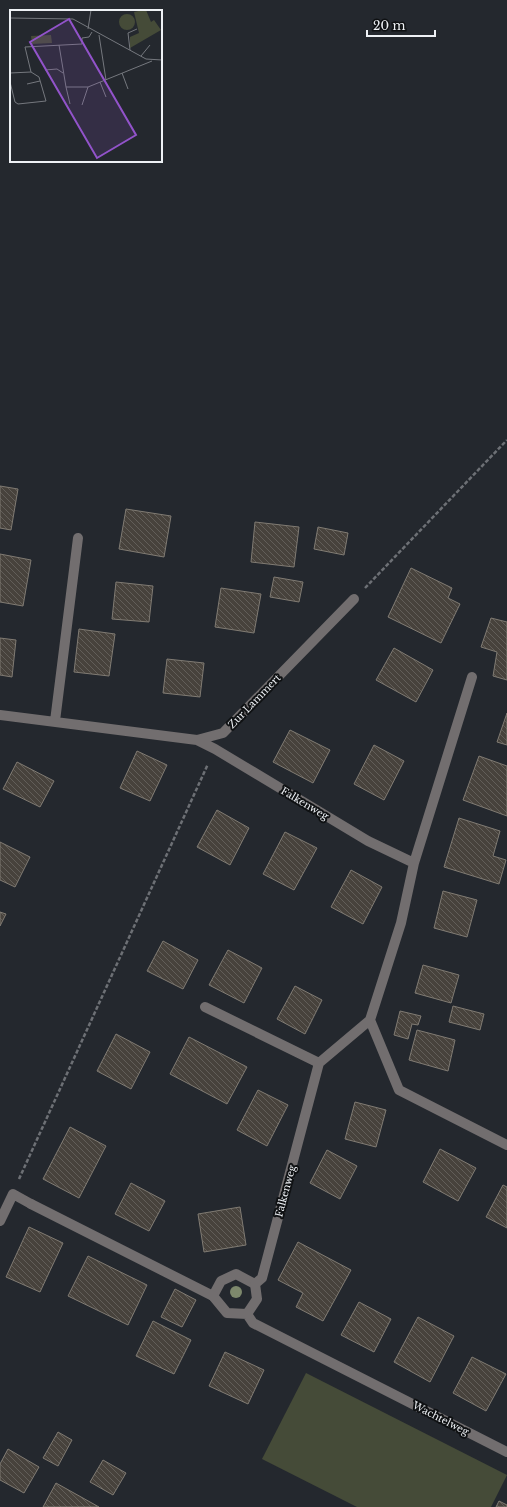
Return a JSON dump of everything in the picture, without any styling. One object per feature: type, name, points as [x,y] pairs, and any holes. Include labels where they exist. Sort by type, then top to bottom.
[{"type":"street","points":[[55,721],[78,538]]},
{"type":"street","name":"Zur Lammert","points":[[0,715],[196,740],[223,733],[354,599]]},
{"type":"street","points":[[205,1007],[319,1062],[370,1020],[401,923],[414,863],[472,677]]},
{"type":"street","name":"Falkenweg","points":[[196,740],[215,749],[368,841],[414,863]]},
{"type":"street","points":[[370,1020],[399,1090],[507,1145]]},
{"type":"street","name":"Falkenweg","points":[[247,1314],[257,1299],[255,1284],[262,1278],[319,1062]]},
{"type":"street","points":[[0,1220],[13,1194],[213,1296],[227,1313],[247,1314]]},
{"type":"street","points":[[213,1296],[221,1281],[236,1274],[255,1284]]},
{"type":"street","name":"Wachtelweg","points":[[247,1314],[253,1323],[507,1452]]},
{"type":"path","points":[[354,599],[507,440]]},
{"type":"path","points":[[13,1194],[215,749]]},
{"type":"green space","points":[[306,1373],[507,1475],[491,1507],[357,1507],[262,1459]]},
{"type":"building","points":[[0,486],[18,489],[11,530],[0,528]]},
{"type":"building","points":[[126,509],[171,516],[164,557],[119,549]]},
{"type":"building","points":[[255,522],[299,527],[294,567],[251,562]]},
{"type":"building","points":[[318,527],[348,533],[344,555],[314,549]]},
{"type":"building","points":[[0,554],[31,560],[23,606],[0,602]]},
{"type":"building","points":[[411,568],[452,588],[448,598],[460,604],[441,643],[388,617]]},
{"type":"building","points":[[274,577],[303,582],[299,602],[270,597]]},
{"type":"building","points":[[116,582],[153,586],[149,622],[112,619]]},
{"type":"building","points":[[221,588],[261,594],[254,633],[215,627]]},
{"type":"building","points":[[491,618],[507,622],[507,680],[493,676],[497,652],[481,647]]},
{"type":"building","points":[[79,629],[115,634],[109,676],[74,672]]},
{"type":"building","points":[[0,638],[16,640],[12,677],[0,675]]},
{"type":"building","points":[[394,648],[433,670],[416,702],[376,680]]},
{"type":"building","points":[[167,659],[204,663],[200,697],[163,693]]},
{"type":"building","points":[[507,713],[507,745],[497,742]]},
{"type":"building","points":[[290,730],[330,750],[313,783],[273,762]]},
{"type":"building","points":[[374,745],[404,761],[384,800],[354,784]]},
{"type":"building","points":[[137,751],[167,765],[150,801],[120,788]]},
{"type":"building","points":[[479,756],[507,766],[507,816],[463,800]]},
{"type":"building","points":[[17,762],[54,781],[40,807],[3,789]]},
{"type":"building","points":[[217,810],[249,828],[230,865],[197,847]]},
{"type":"building","points":[[459,818],[500,831],[493,856],[506,860],[499,884],[444,867]]},
{"type":"building","points":[[285,832],[317,848],[294,890],[263,874]]},
{"type":"building","points":[[0,842],[30,857],[15,887],[0,880]]},
{"type":"building","points":[[351,870],[382,887],[363,924],[331,907]]},
{"type":"building","points":[[443,891],[477,900],[467,937],[434,928]]},
{"type":"building","points":[[0,912],[6,914],[0,926]]},
{"type":"building","points":[[163,941],[198,960],[183,989],[147,971]]},
{"type":"building","points":[[228,950],[262,968],[244,1003],[209,985]]},
{"type":"building","points":[[423,965],[459,975],[451,1003],[415,993]]},
{"type":"building","points":[[295,986],[322,1000],[305,1034],[277,1019]]},
{"type":"building","points":[[453,1006],[484,1014],[480,1030],[449,1022]]},
{"type":"building","points":[[400,1011],[421,1016],[418,1025],[412,1024],[408,1039],[394,1035]]},
{"type":"building","points":[[417,1030],[455,1040],[448,1071],[409,1060]]},
{"type":"building","points":[[116,1034],[150,1052],[131,1089],[97,1071]]},
{"type":"building","points":[[189,1037],[247,1067],[227,1104],[170,1074]]},
{"type":"building","points":[[258,1090],[288,1105],[267,1146],[237,1130]]},
{"type":"building","points":[[355,1102],[386,1110],[376,1147],[345,1139]]},
{"type":"building","points":[[70,1127],[106,1146],[79,1198],[43,1179]]},
{"type":"building","points":[[440,1149],[476,1168],[458,1201],[423,1182]]},
{"type":"building","points":[[327,1150],[357,1166],[340,1199],[310,1183]]},
{"type":"building","points":[[131,1183],[165,1201],[149,1231],[115,1214]]},
{"type":"building","points":[[503,1185],[507,1187],[507,1228],[486,1217]]},
{"type":"building","points":[[240,1207],[246,1245],[204,1252],[198,1214]]},
{"type":"building","points":[[29,1227],[63,1243],[40,1292],[6,1277]]},
{"type":"building","points":[[298,1242],[351,1270],[323,1321],[296,1307],[303,1293],[278,1280]]},
{"type":"building","points":[[88,1256],[147,1285],[128,1325],[68,1296]]},
{"type":"building","points":[[175,1289],[196,1300],[182,1327],[161,1317]]},
{"type":"building","points":[[359,1302],[391,1319],[374,1352],[341,1335]]},
{"type":"building","points":[[418,1317],[454,1336],[430,1382],[394,1362]]},
{"type":"building","points":[[153,1321],[191,1340],[174,1374],[136,1356]]},
{"type":"building","points":[[225,1352],[264,1370],[248,1404],[209,1386]]},
{"type":"building","points":[[472,1357],[506,1374],[486,1411],[453,1393]]},
{"type":"building","points":[[58,1432],[72,1440],[58,1466],[43,1458]]},
{"type":"building","points":[[8,1449],[39,1467],[24,1493],[0,1480],[0,1464]]},
{"type":"building","points":[[103,1460],[126,1473],[113,1495],[90,1482]]},
{"type":"building","points":[[56,1483],[99,1507],[43,1507]]},
{"type":"building","points":[[499,1501],[507,1505],[507,1507],[496,1507]]}]
